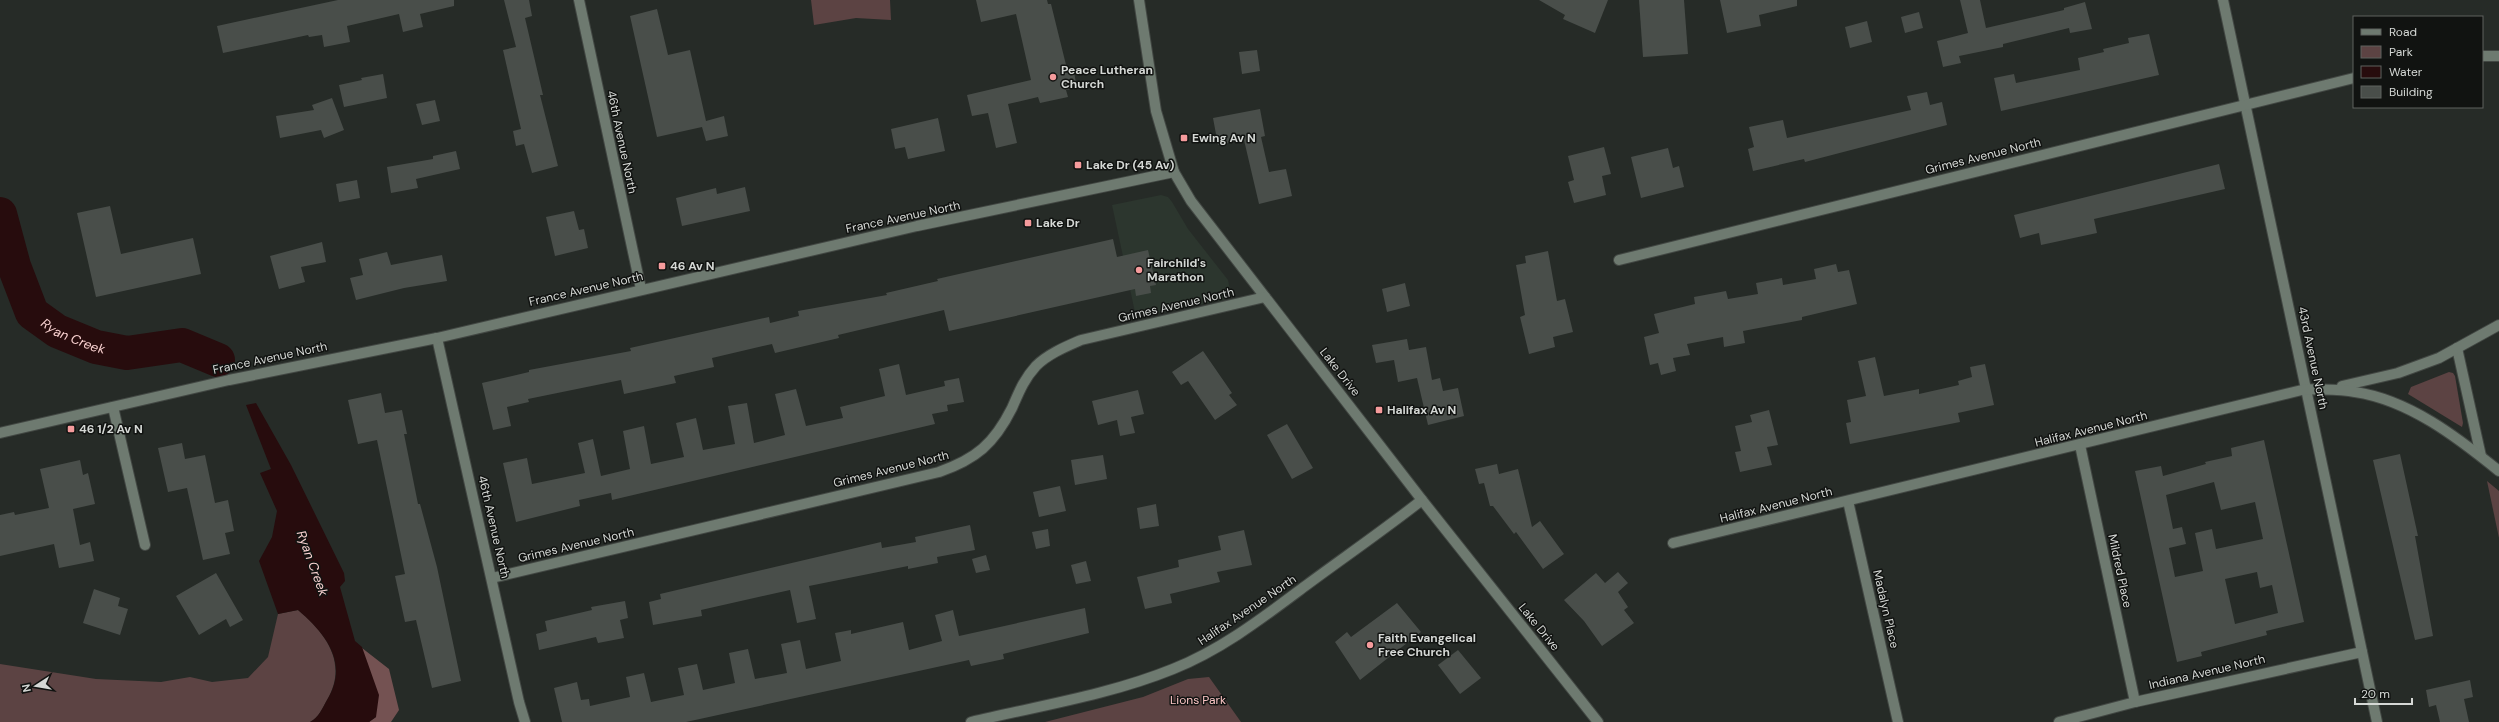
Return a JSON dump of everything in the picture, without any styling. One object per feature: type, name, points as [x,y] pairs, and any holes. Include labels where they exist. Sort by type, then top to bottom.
[{"type":"street","name":"46th Avenue North","points":[[579,0],[641,289]]},
{"type":"street","name":"Lake Drive","points":[[1139,0],[1156,111],[1174,172],[1191,201],[1422,500],[1598,722]]},
{"type":"street","name":"43rd Avenue North","points":[[2223,0],[2247,104],[2377,722]]},
{"type":"street","points":[[2483,56],[2499,56]]},
{"type":"street","name":"Grimes Avenue North","points":[[1619,260],[2353,78]]},
{"type":"street","name":"France Avenue North","points":[[2,434],[229,380],[436,338],[641,289],[917,226],[1174,172]]},
{"type":"street","name":"Grimes Avenue North","points":[[492,578],[939,472],[963,464],[984,448],[1000,429],[1022,384],[1037,365],[1058,350],[1081,340],[1265,297]]},
{"type":"street","points":[[2306,389],[2355,385],[2398,374],[2440,358],[2499,325]]},
{"type":"street","name":"46th Avenue North","points":[[436,338],[492,578],[519,702],[525,722]]},
{"type":"street","points":[[2457,348],[2481,456]]},
{"type":"street","name":"Halifax Avenue North","points":[[1673,544],[2306,389],[2355,392],[2398,404],[2481,456],[2499,471]]},
{"type":"street","points":[[113,407],[145,545]]},
{"type":"street","name":"Mildred Place","points":[[2080,445],[2135,702]]},
{"type":"street","name":"Halifax Avenue North","points":[[971,722],[1121,687],[1172,670],[1200,657],[1219,647],[1269,612],[1422,500]]},
{"type":"street","name":"Madalyn Place","points":[[1848,501],[1898,722]]},
{"type":"street","name":"Indiana Avenue North","points":[[2059,722],[2135,702],[2362,652]]},
{"type":"shaded area","points":[[1161,195],[1168,197],[1172,202],[1188,229],[1228,280],[1230,290],[1224,300],[1136,317],[1112,205]]},
{"type":"shaded area","points":[[362,648],[389,669],[399,710],[391,722],[369,722],[376,717]]},
{"type":"green space","points":[[811,0],[890,0],[891,20],[856,18],[814,25]]},
{"type":"green space","points":[[2449,372],[2453,373],[2455,376],[2463,423],[2462,427],[2408,394],[2411,387]]},
{"type":"green space","points":[[2487,481],[2499,491],[2499,538]]},
{"type":"green space","points":[[298,610],[318,629],[331,650],[335,662],[333,687],[320,712],[316,718],[310,722],[0,722],[0,664],[96,679],[161,682],[190,677],[212,682],[248,678],[268,657],[278,614]]},
{"type":"green space","name":"Lions Park","points":[[1209,677],[1241,722],[1045,722],[1143,697],[1188,679]]},
{"type":"water","points":[[256,403],[291,465],[344,573],[345,581],[340,587],[355,641],[362,647],[379,695],[376,717],[369,722],[310,722],[316,718],[320,712],[333,687],[336,674],[335,662],[332,651],[326,640],[298,610],[278,614],[259,561],[272,537],[277,511],[260,473],[271,469],[246,405]]},
{"type":"building","points":[[338,0],[454,0],[454,6],[420,14],[423,27],[403,32],[399,14],[347,26],[350,42],[324,47],[322,35],[309,37],[308,35],[223,53],[217,26]]},
{"type":"building","points":[[504,0],[529,0],[532,16],[525,18],[543,95],[540,95],[558,166],[532,173],[524,144],[516,146],[513,131],[521,129],[503,50],[516,47]]},
{"type":"building","name":"Peace Lutheran Church","points":[[976,0],[1047,0],[1048,4],[1051,4],[1068,73],[1074,72],[1077,88],[1066,90],[1068,97],[1040,103],[1038,97],[1008,104],[1017,143],[996,148],[988,113],[972,116],[967,95],[1031,80],[1016,14],[981,22]]},
{"type":"building","points":[[1539,0],[1608,0],[1595,33],[1563,19],[1565,15]]},
{"type":"building","points":[[1639,0],[1684,0],[1688,54],[1643,57]]},
{"type":"building","points":[[1720,0],[1797,0],[1797,6],[1759,15],[1761,26],[1727,33]]},
{"type":"building","points":[[1960,0],[1980,0],[1986,28],[2064,10],[2064,8],[2085,2],[2092,29],[2070,33],[2069,28],[2003,44],[2003,47],[1959,56],[1961,63],[1943,67],[1937,41],[1968,33]]},
{"type":"building","points":[[657,9],[668,55],[690,50],[706,121],[724,116],[728,136],[706,141],[702,127],[657,137],[630,16]]},
{"type":"building","points":[[1919,12],[1923,28],[1905,33],[1901,17]]},
{"type":"building","points":[[1867,21],[1872,42],[1850,48],[1845,27]]},
{"type":"building","points":[[2149,34],[2159,75],[2001,111],[1994,78],[2014,74],[2016,83],[2080,70],[2078,58],[2104,52],[2103,49],[2129,43],[2128,38]]},
{"type":"building","points":[[1257,50],[1260,71],[1242,74],[1239,52]]},
{"type":"building","points":[[383,74],[387,98],[344,107],[339,85],[362,80],[361,78]]},
{"type":"building","points":[[1927,92],[1930,105],[1942,102],[1947,125],[1805,162],[1804,159],[1753,171],[1748,149],[1754,147],[1749,127],[1783,120],[1787,138],[1911,110],[1907,96]]},
{"type":"building","points":[[332,98],[344,130],[324,138],[321,130],[280,138],[276,116],[314,110],[312,105]]},
{"type":"building","points":[[435,100],[440,121],[422,125],[416,104]]},
{"type":"building","points":[[1260,109],[1265,136],[1261,137],[1269,172],[1286,169],[1292,196],[1259,204],[1244,140],[1218,145],[1213,118]]},
{"type":"building","points":[[938,118],[945,151],[908,159],[905,147],[895,149],[891,129]]},
{"type":"building","points":[[1604,147],[1611,174],[1602,176],[1606,195],[1574,203],[1568,182],[1574,180],[1568,156]]},
{"type":"building","points":[[1668,148],[1673,168],[1679,166],[1684,187],[1641,198],[1631,157]]},
{"type":"building","points":[[456,151],[460,169],[416,179],[418,188],[391,193],[387,167],[433,159],[433,156]]},
{"type":"building","points":[[2219,164],[2225,189],[2094,219],[2097,233],[2041,245],[2039,233],[2020,238],[2014,215]]},
{"type":"building","points":[[357,180],[360,198],[339,202],[336,184]]},
{"type":"building","points":[[745,187],[750,211],[682,226],[676,198],[716,188],[717,194]]},
{"type":"building","points":[[110,206],[121,254],[193,238],[201,274],[96,297],[77,213]]},
{"type":"building","points":[[574,211],[579,230],[584,229],[588,248],[555,256],[546,217]]},
{"type":"building","points":[[1113,239],[1117,257],[1148,250],[1156,285],[1150,286],[1151,293],[1136,296],[1135,289],[949,331],[944,310],[838,335],[839,338],[775,353],[772,344],[712,358],[714,367],[674,376],[676,383],[624,394],[621,380],[528,399],[529,402],[507,407],[511,426],[493,430],[482,383],[529,372],[529,370],[631,351],[630,348],[769,317],[770,323],[799,316],[798,311],[887,295],[886,293],[938,281],[937,279]]},
{"type":"building","points":[[322,242],[326,262],[301,267],[305,282],[279,289],[270,256]]},
{"type":"building","points":[[1548,251],[1557,301],[1565,299],[1573,332],[1553,337],[1555,347],[1529,354],[1520,317],[1525,315],[1516,265],[1526,263],[1525,256]]},
{"type":"building","points":[[387,252],[391,265],[442,255],[447,281],[404,288],[356,300],[350,278],[363,275],[359,259]]},
{"type":"building","points":[[1836,264],[1838,272],[1849,270],[1857,304],[1802,317],[1802,320],[1743,331],[1745,343],[1724,347],[1723,337],[1687,344],[1690,355],[1673,358],[1676,371],[1661,375],[1658,363],[1650,365],[1644,337],[1659,333],[1654,314],[1695,304],[1694,297],[1726,291],[1728,299],[1758,294],[1756,283],[1782,278],[1783,285],[1816,279],[1814,269]]},
{"type":"building","points":[[1405,283],[1410,306],[1387,312],[1382,289]]},
{"type":"building","points":[[1407,339],[1409,350],[1426,347],[1432,380],[1440,378],[1443,391],[1458,388],[1464,416],[1428,425],[1417,378],[1398,382],[1394,360],[1376,363],[1372,345]]},
{"type":"building","points":[[1203,351],[1232,393],[1229,395],[1237,405],[1215,420],[1188,381],[1181,385],[1172,372]]},
{"type":"building","points":[[1875,357],[1884,396],[1919,389],[1919,394],[1959,385],[1958,381],[1972,377],[1970,367],[1985,364],[1994,405],[1958,413],[1960,422],[1850,444],[1846,423],[1851,422],[1847,400],[1866,396],[1858,361]]},
{"type":"building","points":[[899,364],[906,395],[945,386],[944,381],[959,378],[964,402],[947,405],[948,411],[932,414],[935,424],[612,500],[611,493],[579,500],[580,506],[516,522],[503,463],[527,458],[532,484],[585,473],[578,443],[593,439],[601,476],[630,469],[623,431],[644,426],[651,464],[684,457],[676,423],[696,418],[703,450],[735,444],[728,406],[747,403],[754,443],[785,435],[775,394],[796,389],[806,426],[843,418],[840,407],[885,396],[879,369]]},
{"type":"building","points":[[1138,390],[1144,414],[1131,417],[1135,433],[1120,436],[1117,420],[1098,425],[1092,401]]},
{"type":"building","points":[[381,393],[385,413],[402,410],[407,434],[404,434],[418,504],[420,504],[437,567],[461,681],[432,688],[416,620],[405,622],[395,576],[405,574],[377,440],[358,444],[348,400]]},
{"type":"building","points":[[1769,410],[1778,445],[1767,447],[1772,465],[1740,472],[1735,452],[1741,451],[1735,426],[1752,422],[1750,415]]},
{"type":"building","points":[[1287,424],[1313,468],[1292,479],[1267,435]]},
{"type":"building","points":[[2264,440],[2304,622],[2266,631],[2267,635],[2201,652],[2202,656],[2177,662],[2135,471],[2161,466],[2163,476],[2206,464],[2205,462],[2232,456],[2231,448]],"holes":[[[2214,482],[2221,510],[2255,502],[2263,539],[2216,549],[2212,529],[2195,533],[2203,571],[2175,577],[2169,548],[2186,544],[2182,527],[2173,529],[2166,495]],[[2257,572],[2260,588],[2272,585],[2278,613],[2235,624],[2225,579]]]},
{"type":"building","points":[[182,443],[185,459],[205,455],[215,503],[228,500],[234,531],[225,533],[230,554],[203,560],[187,488],[168,492],[158,448]]},
{"type":"building","points":[[2400,454],[2418,536],[2415,536],[2433,636],[2415,640],[2373,460]]},
{"type":"building","points":[[1103,455],[1107,479],[1075,485],[1071,460]]},
{"type":"building","points":[[80,460],[83,475],[88,473],[95,504],[73,509],[80,545],[90,542],[94,561],[59,568],[54,544],[0,556],[0,515],[14,512],[15,515],[49,508],[40,469]]},
{"type":"building","points":[[1497,464],[1499,474],[1518,469],[1532,527],[1540,521],[1564,554],[1543,569],[1516,532],[1514,534],[1493,506],[1490,506],[1484,483],[1479,484],[1475,469]]},
{"type":"building","points":[[1060,486],[1066,511],[1039,517],[1033,492]]},
{"type":"building","points":[[1156,504],[1159,526],[1140,529],[1137,508]]},
{"type":"building","points":[[970,525],[975,550],[937,557],[938,563],[908,569],[908,566],[809,586],[816,619],[797,623],[790,590],[701,610],[702,616],[653,625],[649,602],[661,599],[660,594],[881,542],[882,548],[916,542],[915,537]]},
{"type":"building","points":[[1048,529],[1050,546],[1036,549],[1032,532]]},
{"type":"building","points":[[1244,530],[1252,565],[1217,572],[1220,582],[1170,594],[1172,603],[1145,609],[1137,577],[1179,567],[1178,560],[1221,550],[1218,536]]},
{"type":"building","points":[[986,555],[990,570],[976,573],[972,559]]},
{"type":"building","points":[[1086,561],[1091,581],[1076,584],[1071,565]]},
{"type":"building","points":[[1618,572],[1628,583],[1618,592],[1628,607],[1624,610],[1634,623],[1602,646],[1584,621],[1564,600],[1596,573],[1605,583]]},
{"type":"building","points":[[216,573],[243,620],[230,627],[226,619],[199,635],[176,596]]},
{"type":"building","points":[[94,589],[120,598],[118,606],[128,609],[120,635],[83,623]]},
{"type":"building","points":[[625,601],[628,618],[620,620],[624,638],[598,643],[596,637],[539,650],[536,634],[547,631],[545,621],[592,610],[591,607]]},
{"type":"building","name":"Faith Evangelical Free Church","points":[[1397,603],[1421,632],[1360,680],[1335,642],[1347,632],[1351,637]]},
{"type":"building","points":[[1085,608],[1089,633],[1003,654],[1004,659],[971,666],[969,660],[686,722],[562,722],[554,688],[577,682],[581,700],[589,699],[590,706],[630,697],[626,677],[644,673],[651,702],[684,695],[678,668],[697,664],[703,690],[735,683],[729,653],[748,649],[755,679],[787,673],[781,644],[800,640],[806,669],[841,661],[835,633],[851,630],[851,634],[903,622],[909,650],[942,641],[935,615],[953,610],[959,636]]},
{"type":"building","points":[[1458,650],[1481,678],[1460,694],[1438,665]]},
{"type":"building","points":[[2470,680],[2473,697],[2464,699],[2469,722],[2440,722],[2436,705],[2429,707],[2426,690]]},
{"type":"waterway","name":"Ryan Creek","points":[[0,214],[14,266],[32,313],[57,331],[96,347],[127,353],[182,345],[218,360]]},
{"type":"place","name":"Peace Lutheran Church","points":[[1053,77]]},
{"type":"place","name":"Ewing Av N","points":[[1184,138]]},
{"type":"place","name":"Lake Dr (45 Av)","points":[[1078,165]]},
{"type":"place","name":"Lake Dr","points":[[1028,223]]},
{"type":"place","name":"46 Av N","points":[[662,266]]},
{"type":"place","name":"Fairchild's Marathon","points":[[1139,270]]},
{"type":"place","name":"Halifax Av N","points":[[1379,410]]},
{"type":"place","name":"46 1/2 Av N","points":[[71,429]]},
{"type":"place","name":"Faith Evangelical Free Church","points":[[1370,645]]}]
